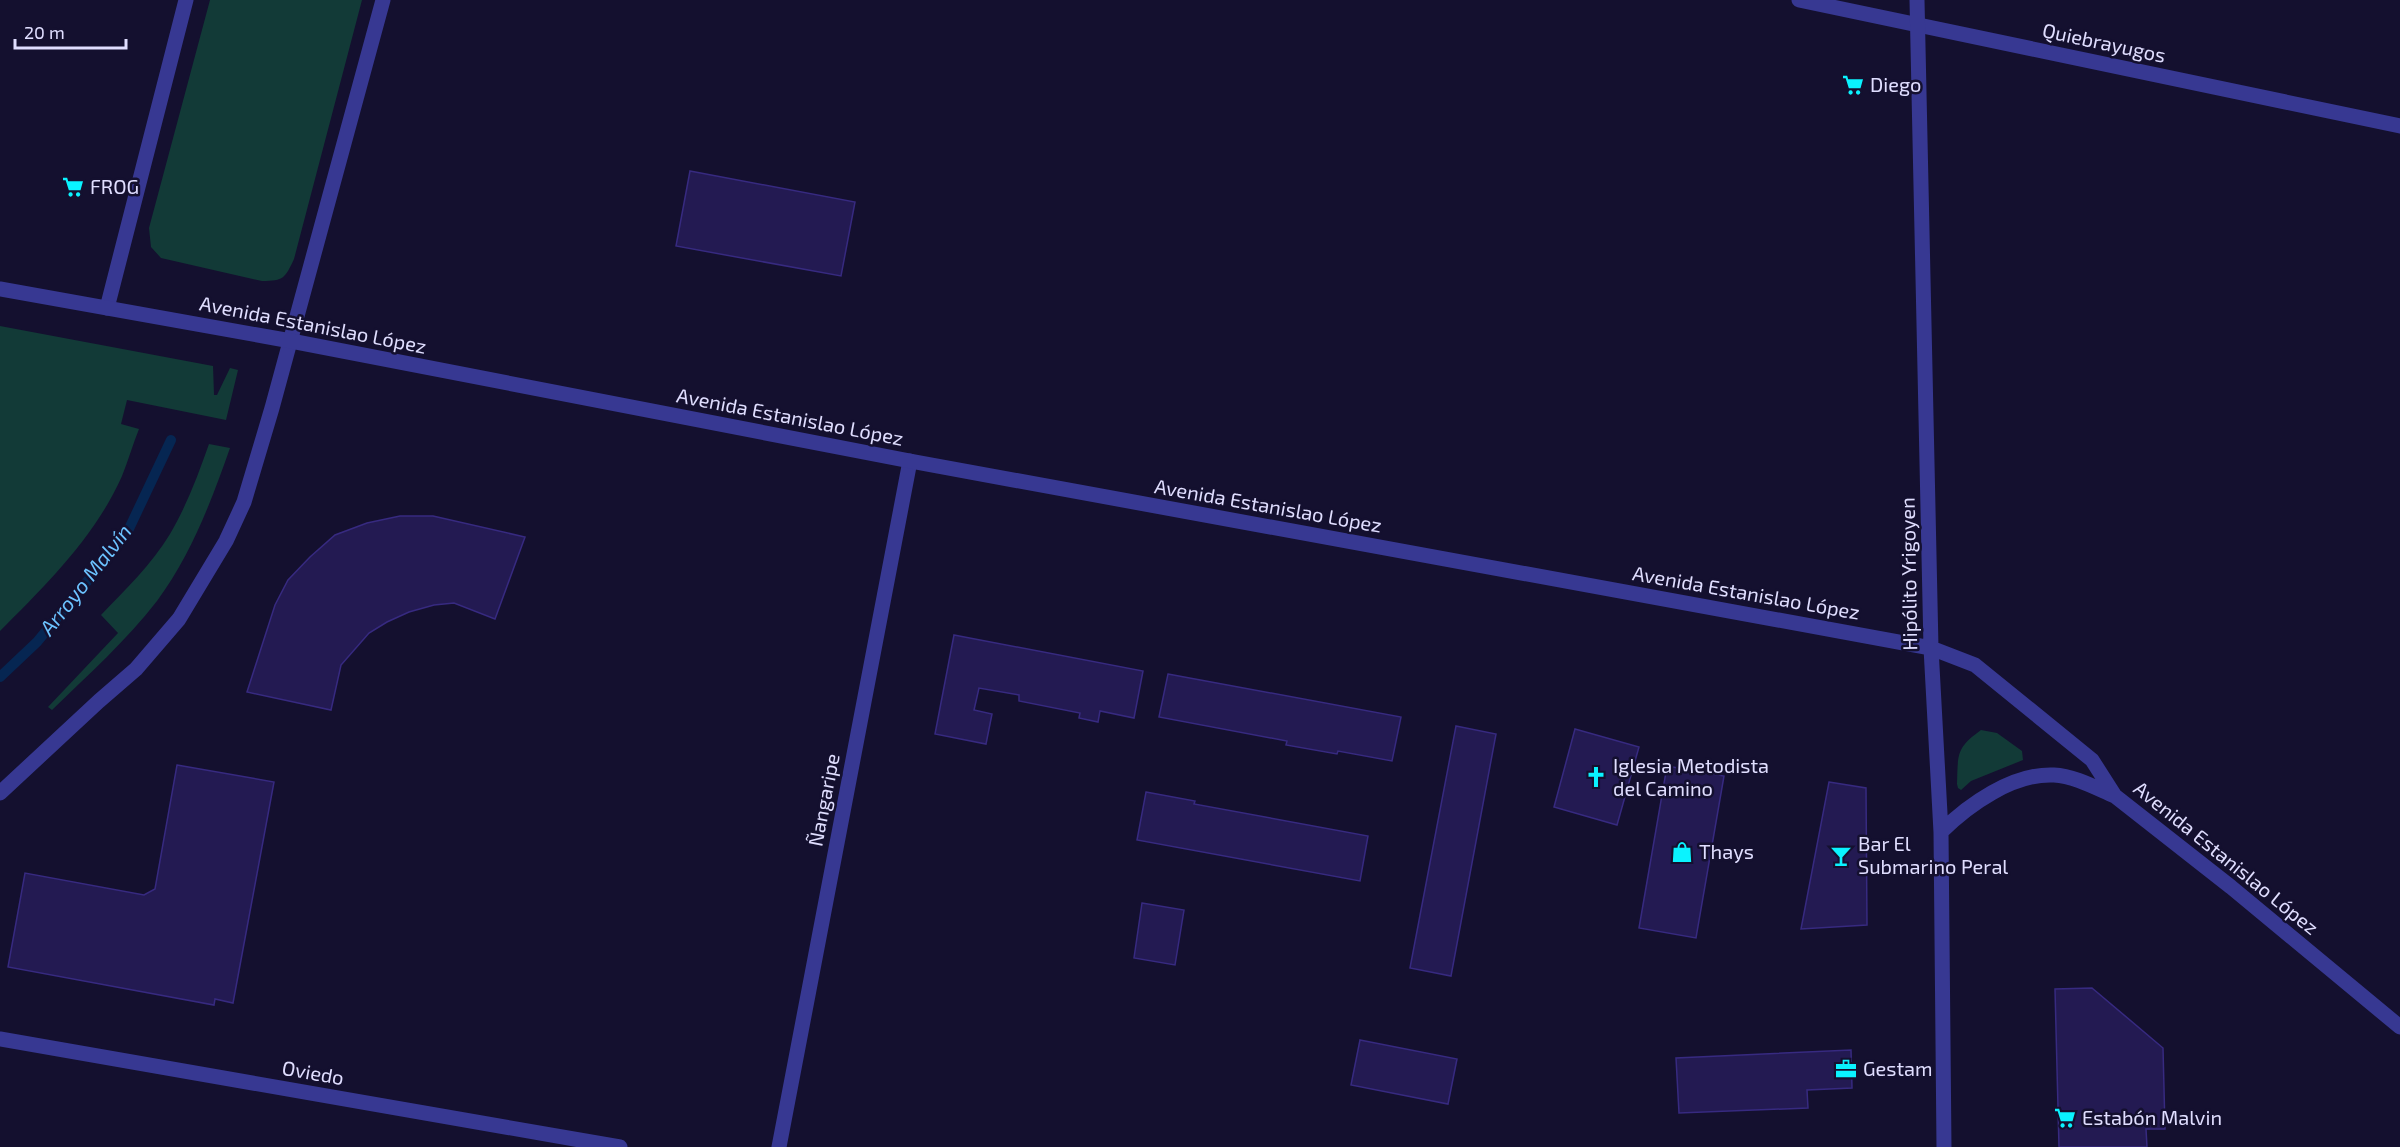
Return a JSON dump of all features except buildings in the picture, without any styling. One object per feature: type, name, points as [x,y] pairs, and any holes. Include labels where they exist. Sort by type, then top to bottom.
[{"type":"street","points":[[107,308],[186,0]]},
{"type":"street","points":[[0,793],[136,669],[179,619],[226,541],[243,502],[291,341],[383,0]]},
{"type":"street","name":"Quiebrayugos","points":[[1799,0],[2400,126]]},
{"type":"street","name":"Hipólito Yrigoyen","points":[[1917,0],[1931,648],[1941,832],[1944,1147]]},
{"type":"street","name":"Avenida Estanislao López","points":[[0,289],[291,341],[910,462],[1931,648],[1976,665],[2092,760],[2115,796],[2231,886],[2400,1027]]},
{"type":"street","name":"Ñangaripe","points":[[779,1147],[910,462]]},
{"type":"street","points":[[1941,832],[1962,811],[1980,798],[2029,778],[2054,775],[2078,780],[2115,796]]},
{"type":"street","name":"Oviedo","points":[[0,1039],[620,1147]]},
{"type":"green space","points":[[210,0],[362,0],[294,259],[286,274],[275,280],[262,281],[161,258],[151,247],[149,228]]},
{"type":"green space","points":[[0,326],[213,366],[214,395],[217,395],[230,368],[238,370],[226,420],[127,400],[121,424],[139,429],[122,476],[111,498],[84,540],[35,596],[0,631]]},
{"type":"green space","points":[[209,444],[230,448],[208,508],[180,565],[157,601],[133,630],[52,710],[48,707],[118,633],[101,615],[147,566],[170,534],[187,501]]},
{"type":"green space","points":[[1981,730],[1997,733],[2022,751],[2023,760],[1971,781],[1961,790],[1957,784],[1960,752],[1967,742]]},
{"type":"waterway","name":"Arroyo Malvín","points":[[0,677],[37,642],[127,533],[171,440]]},
{"type":"place","name":"Diego","points":[[1853,85]]},
{"type":"place","name":"FROG","points":[[73,187]]},
{"type":"place","name":"Iglesia Metodista del Camino","points":[[1596,777]]},
{"type":"place","name":"Thays","points":[[1682,852]]},
{"type":"place","name":"Bar El Submarino Peral","points":[[1841,856]]},
{"type":"place","name":"Gestam","points":[[1846,1069]]},
{"type":"place","name":"Estabón Malvin","points":[[2065,1118]]}]
